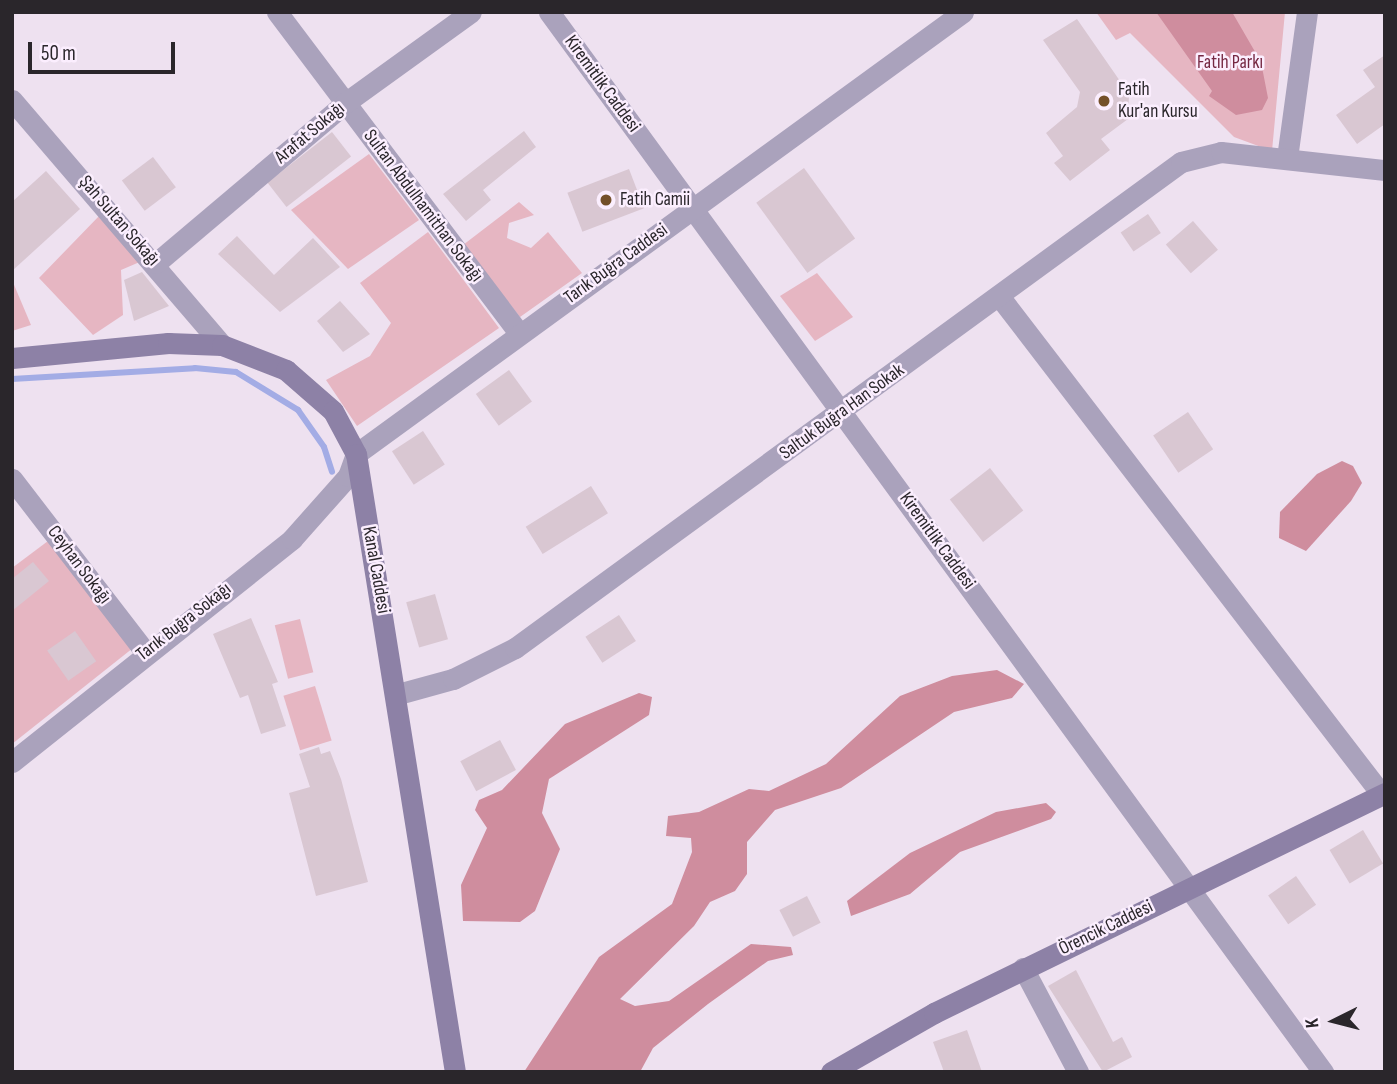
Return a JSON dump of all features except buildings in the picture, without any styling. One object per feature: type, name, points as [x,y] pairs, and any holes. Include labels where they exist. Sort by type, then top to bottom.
[{"type":"street","name":"Sultan Abdulhamithan Sokağı","points":[[276,12],[519,333]]},
{"type":"street","name":"Arafat Sokağı","points":[[156,263],[345,103],[471,12]]},
{"type":"street","name":"Kiremitlik Caddesi","points":[[550,12],[1190,886],[1322,1072]]},
{"type":"street","name":"Tarık Buğra Caddesi","points":[[356,454],[963,12]]},
{"type":"street","points":[[1287,159],[1307,12]]},
{"type":"street","name":"Şah Sultan Sokağı","points":[[12,100],[156,263],[222,345]]},
{"type":"street","name":"Saltuk Buğra Han Sokak","points":[[398,694],[453,679],[515,648],[843,412],[1181,162],[1222,152],[1385,170]]},
{"type":"street","points":[[999,296],[1383,794]]},
{"type":"street","name":"Kanal Caddesi","points":[[12,358],[158,344],[222,345],[260,357],[304,383],[333,411],[356,454],[398,694],[456,1072]]},
{"type":"street","name":"Tarık Buğra Sokağı","points":[[12,762],[321,511],[348,476],[356,454]]},
{"type":"street","name":"Ceyhan Sokağı","points":[[12,479],[145,652]]},
{"type":"street","name":"Örencik Caddesi","points":[[831,1072],[1023,968],[1383,794]]},
{"type":"street","points":[[1023,968],[1078,1072]]},
{"type":"green space","name":"Fatih Parkı","points":[[1096,12],[1285,12],[1272,151],[1234,137],[1130,33],[1116,40]]},
{"type":"green space","points":[[1156,12],[1232,12],[1261,62],[1268,98],[1262,110],[1236,115],[1209,96],[1212,91]]},
{"type":"green space","points":[[369,154],[419,220],[348,269],[291,210]]},
{"type":"green space","points":[[519,202],[534,215],[509,223],[507,238],[531,248],[548,232],[582,273],[520,317],[463,245]]},
{"type":"green space","points":[[100,215],[142,261],[121,270],[123,315],[93,335],[39,278]]},
{"type":"green space","points":[[428,232],[499,328],[357,426],[326,380],[370,356],[391,323],[360,283]]},
{"type":"green space","points":[[817,273],[853,317],[815,341],[780,296]]},
{"type":"green space","points":[[12,280],[31,325],[12,331]]},
{"type":"green space","points":[[1342,461],[1353,466],[1362,483],[1351,501],[1306,551],[1279,538],[1280,512],[1317,474]]},
{"type":"green space","points":[[52,538],[133,648],[12,744],[12,568]]},
{"type":"green space","points":[[300,619],[313,672],[288,679],[275,625]]},
{"type":"green space","points":[[997,670],[1024,684],[1012,698],[954,712],[841,788],[775,810],[747,842],[747,874],[735,891],[710,902],[694,926],[620,999],[635,1006],[669,1001],[751,944],[791,947],[793,955],[768,961],[708,1004],[653,1048],[640,1072],[524,1072],[599,957],[672,904],[692,852],[691,838],[666,836],[668,816],[699,812],[749,789],[769,791],[826,764],[900,696],[952,676]]},
{"type":"green space","points":[[315,686],[332,741],[300,750],[283,696]]},
{"type":"green space","points":[[639,693],[652,697],[649,715],[549,779],[542,813],[560,849],[535,911],[520,922],[463,921],[461,885],[487,828],[475,810],[479,800],[502,790],[565,724]]},
{"type":"green space","points":[[1046,803],[1056,812],[1051,819],[960,852],[910,894],[851,916],[847,901],[910,853],[996,812]]},
{"type":"waterway","points":[[12,379],[195,368],[236,372],[298,410],[324,447],[332,472]]},
{"type":"place","name":"Fatih Kur'an Kursu","points":[[1104,101]]},
{"type":"place","name":"Fatih Camii","points":[[606,200]]}]
